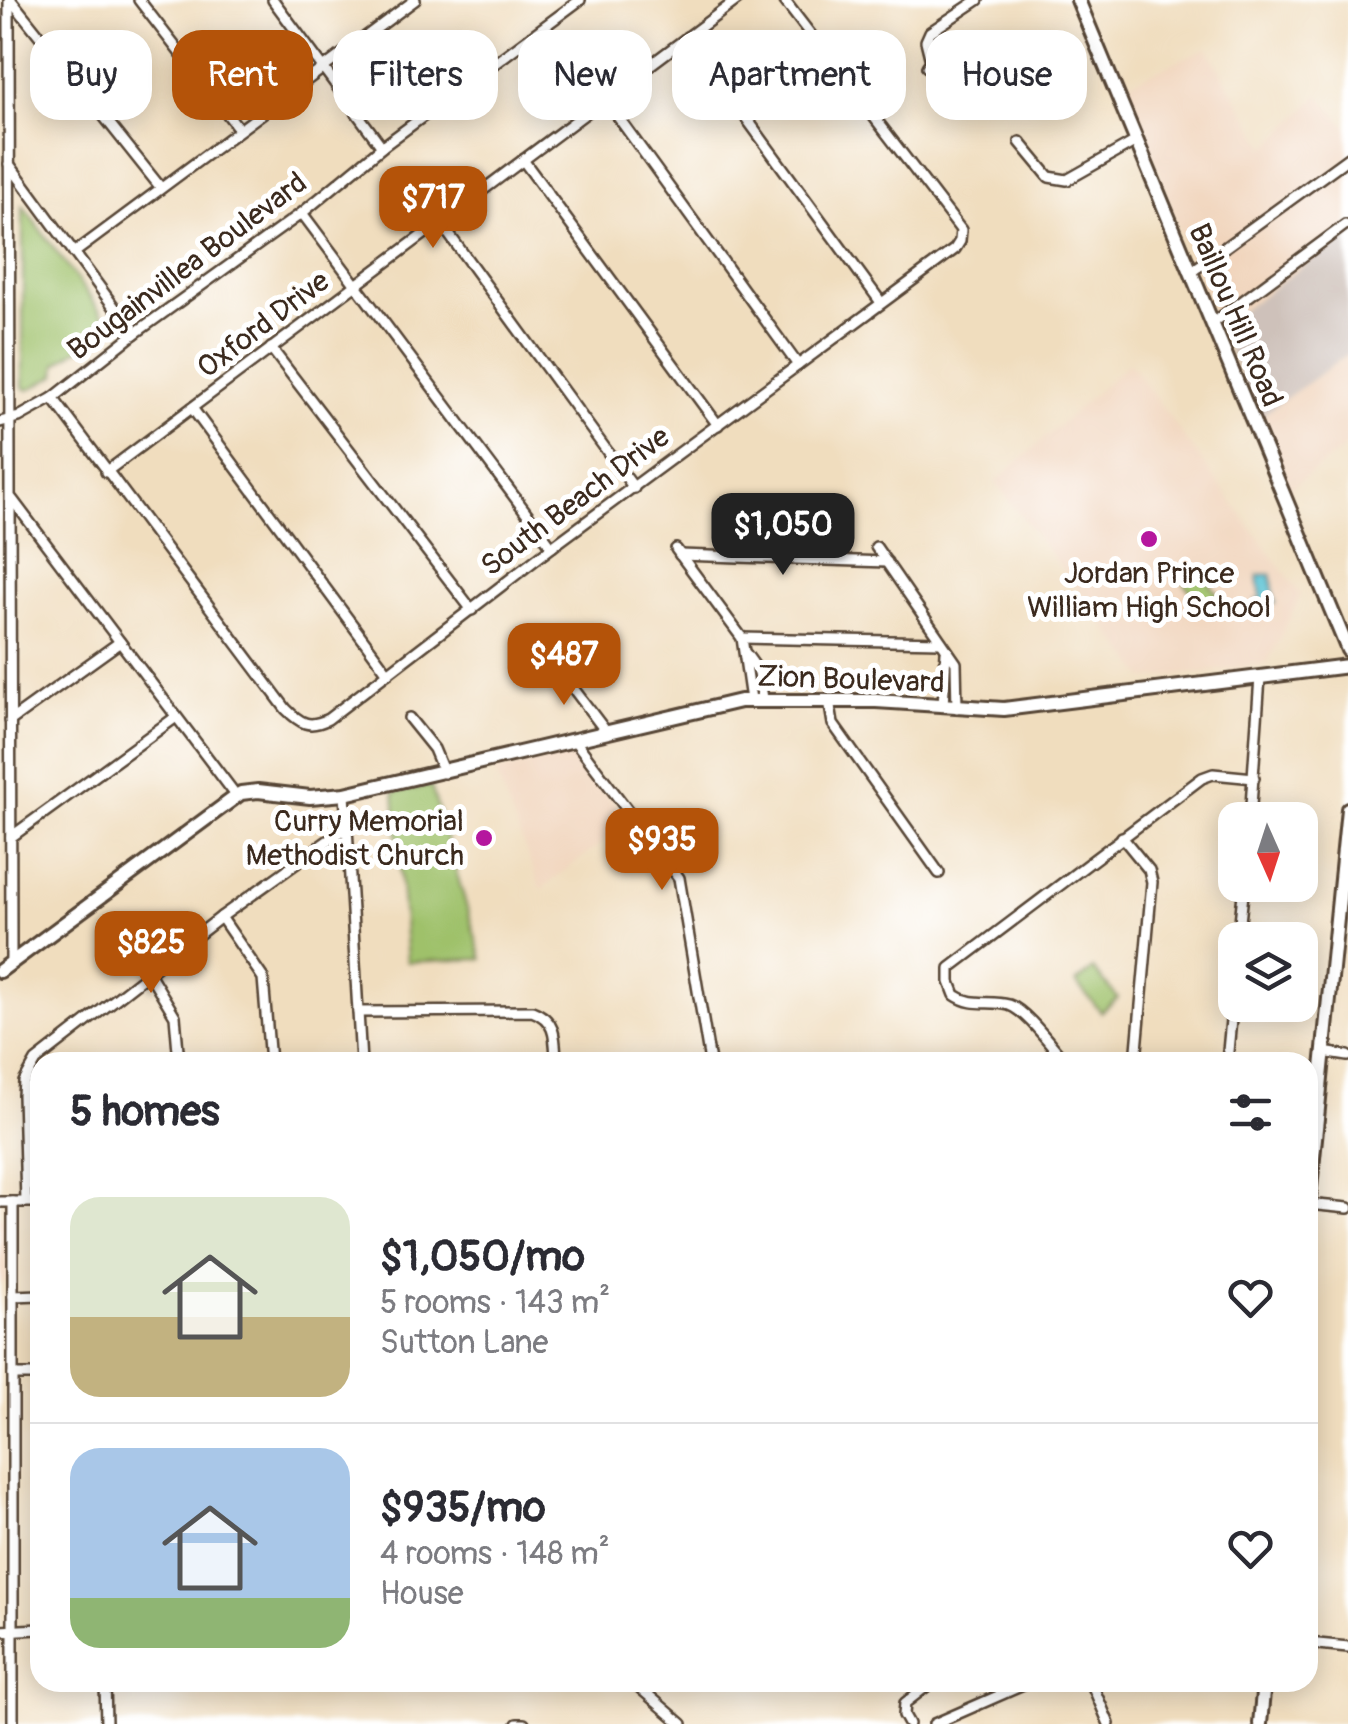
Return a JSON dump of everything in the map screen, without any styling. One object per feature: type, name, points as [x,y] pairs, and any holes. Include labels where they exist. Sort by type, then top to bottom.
[{"type":"main road","name":"Baillou Hill Road","points":[[1078,0],[1348,650]]},
{"type":"main road","name":"Zion Boulevard","points":[[235,794],[345,794],[757,700],[1030,706],[1348,666]]},
{"type":"main road","points":[[6,966],[235,794]]},
{"type":"main road","points":[[1318,1103],[1348,810]]},
{"type":"main road","points":[[1260,1724],[1263,1692]]},
{"type":"street","points":[[6,966],[11,837],[10,496],[5,420],[10,0]]},
{"type":"street","points":[[10,0],[162,188]]},
{"type":"street","points":[[139,0],[240,129]]},
{"type":"street","points":[[272,0],[382,146]]},
{"type":"street","name":"Bougainvillea Boulevard","points":[[5,420],[53,398],[134,334],[302,214],[382,146],[580,0]]},
{"type":"street","name":"Oxford Drive","points":[[696,30],[737,0]]},
{"type":"street","name":"South Beach Drive","points":[[53,398],[298,721],[316,726],[880,301],[955,249],[961,230],[784,0]]},
{"type":"street","points":[[933,30],[978,0]]},
{"type":"street","points":[[74,254],[408,2]]},
{"type":"street","name":"Oxford Drive","points":[[652,63],[672,48]]},
{"type":"street","name":"Oxford Drive","points":[[106,472],[577,120]]},
{"type":"street","points":[[622,120],[798,365]]},
{"type":"street","points":[[748,120],[880,301]]},
{"type":"street","points":[[1020,142],[1049,177],[1067,180],[1136,140]]},
{"type":"street","points":[[1191,272],[1348,158]]},
{"type":"street","points":[[523,160],[718,424]]},
{"type":"street","points":[[9,164],[134,334]]},
{"type":"street","points":[[302,214],[552,547]]},
{"type":"street","points":[[440,222],[634,488]]},
{"type":"street","points":[[1213,323],[1345,225]]},
{"type":"street","points":[[272,348],[472,610]]},
{"type":"street","points":[[192,408],[388,673]]},
{"type":"street","points":[[10,496],[235,794]]},
{"type":"street","points":[[876,547],[944,646],[950,707]]},
{"type":"street","points":[[757,700],[742,638],[678,552],[887,562]]},
{"type":"street","points":[[742,638],[944,646]]},
{"type":"street","points":[[10,721],[120,642]]},
{"type":"street","points":[[551,659],[607,733]]},
{"type":"street","points":[[1252,802],[1260,677]]},
{"type":"street","points":[[829,700],[832,724],[939,873]]},
{"type":"street","points":[[11,837],[176,717]]},
{"type":"street","points":[[409,718],[434,749],[444,773]]},
{"type":"street","points":[[575,741],[679,878],[708,1052]]},
{"type":"street","points":[[1057,1052],[1020,1011],[1008,1005],[974,1005],[955,995],[950,968],[1202,778],[1213,774],[1254,778]]},
{"type":"street","points":[[345,794],[361,1052]]},
{"type":"street","points":[[48,1052],[221,917],[347,826]]},
{"type":"street","points":[[1122,838],[1149,870],[1152,882],[1136,1052]]},
{"type":"street","points":[[221,917],[262,978],[269,1052]]},
{"type":"street","points":[[149,973],[175,1016],[178,1052]]},
{"type":"street","points":[[358,1012],[532,1011],[541,1014],[553,1029],[555,1052]]},
{"type":"street","points":[[1228,1052],[1231,1022]]},
{"type":"street","points":[[1323,1052],[1348,1056]]},
{"type":"street","points":[[26,1202],[24,1082],[30,1072]]},
{"type":"street","points":[[24,1110],[30,1110]]},
{"type":"street","points":[[0,1202],[30,1202]]},
{"type":"street","points":[[13,1202],[13,1724]]},
{"type":"street","points":[[1318,1206],[1348,1208]]},
{"type":"street","points":[[13,1296],[30,1295]]},
{"type":"street","points":[[13,1375],[30,1375]]},
{"type":"street","points":[[0,1631],[30,1629]]},
{"type":"street","points":[[1318,1645],[1348,1647]]},
{"type":"street","points":[[105,1692],[106,1724]]},
{"type":"street","points":[[645,1692],[682,1724]]},
{"type":"street","points":[[909,1724],[904,1714],[906,1702],[919,1692]]},
{"type":"street","points":[[934,1724],[1007,1692]]},
{"type":"street","points":[[1096,1692],[1109,1724]]},
{"type":"shaded area","points":[[1207,48],[1267,147],[1319,95],[1348,129],[1348,233],[1219,326],[1180,233],[1127,84]]},
{"type":"shaded area","points":[[1348,233],[1348,354],[1257,419],[1219,327]]},
{"type":"shaded area","points":[[1348,355],[1348,446],[1287,491],[1257,419]]},
{"type":"shaded area","name":"Jordan Prince William High School","points":[[1129,363],[1301,595],[1267,664],[1146,679],[995,482]]},
{"type":"shaded area","points":[[573,751],[628,822],[541,889],[495,772]]},
{"type":"shaded area","points":[[8,1216],[9,1282],[0,1282],[0,1217]]},
{"type":"green space","points":[[23,206],[111,326],[57,364],[56,375],[28,390],[23,387]]},
{"type":"green space","points":[[1199,569],[1223,602],[1207,613],[1183,581]]},
{"type":"green space","points":[[431,786],[482,959],[407,962],[394,792]]},
{"type":"green space","points":[[1093,969],[1118,998],[1101,1012],[1076,983]]},
{"type":"water","points":[[1271,574],[1275,603],[1257,605],[1256,600],[1261,599],[1258,575]]},
{"type":"place","name":"Jordan Prince William High School","points":[[1149,539]]},
{"type":"place","name":"Curry Memorial Methodist Church","points":[[484,838]]}]
